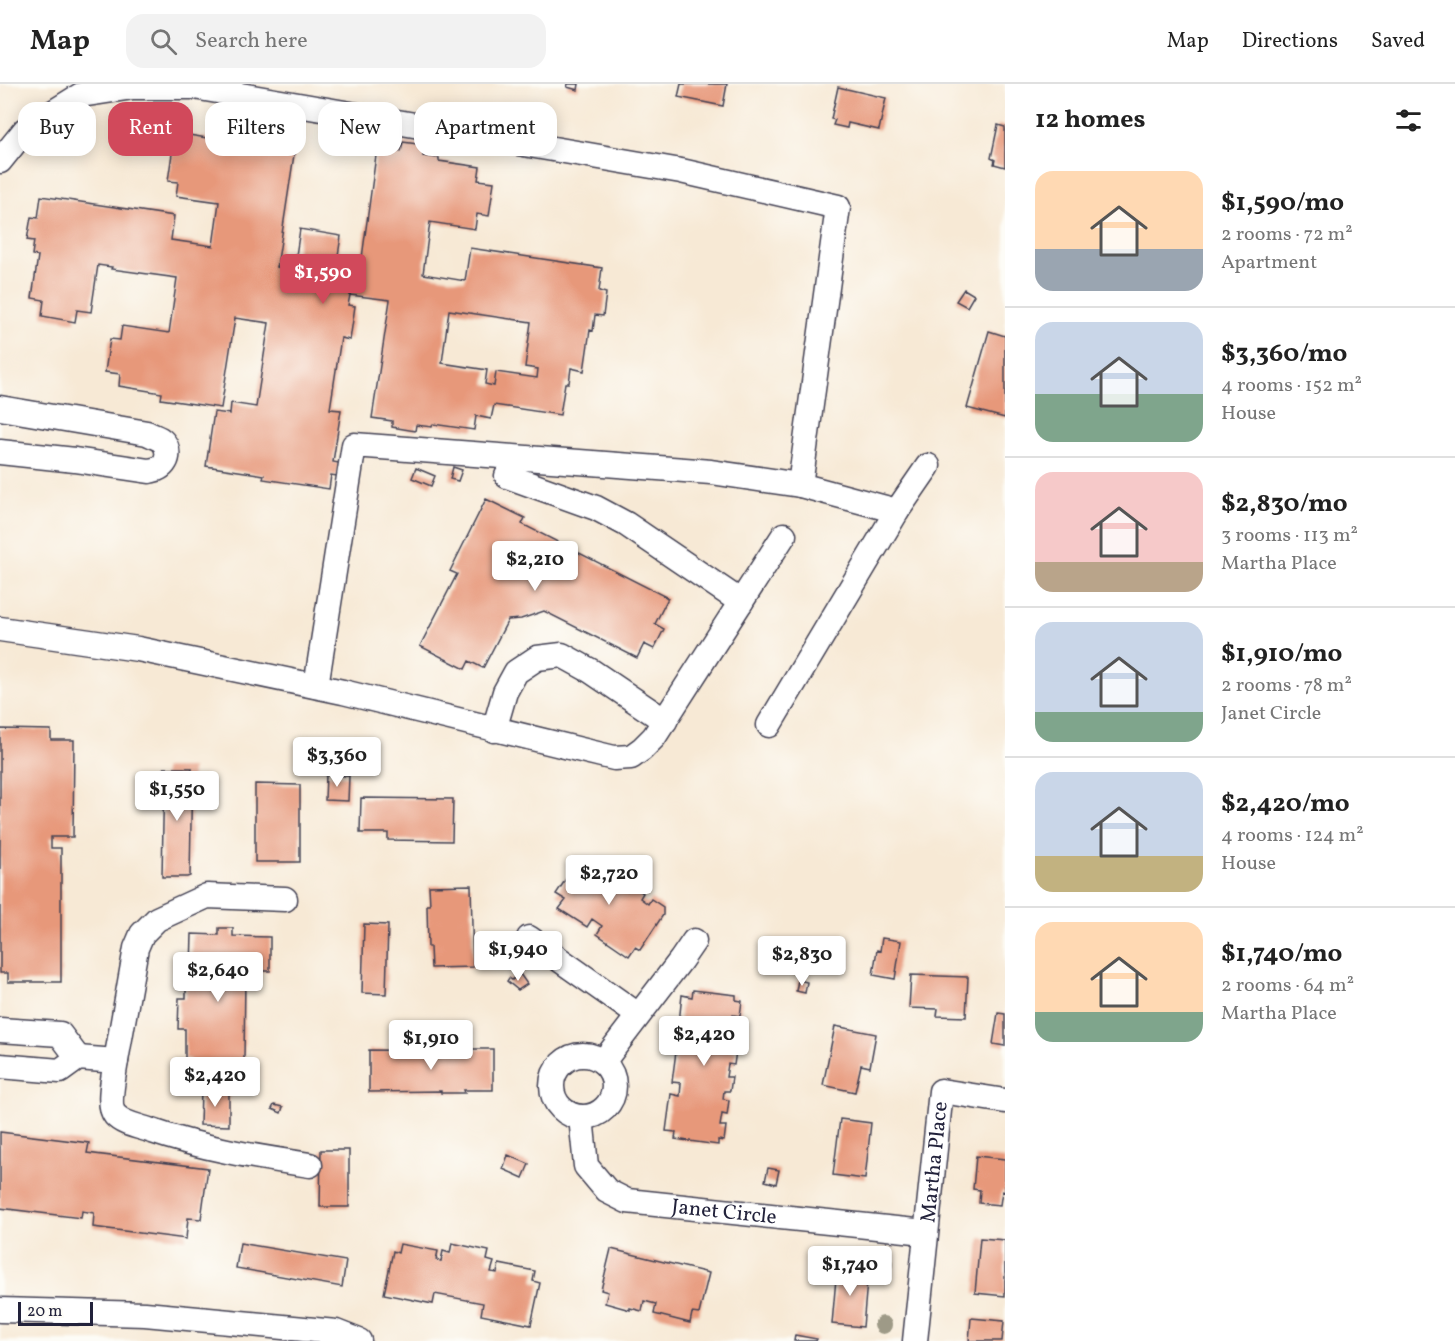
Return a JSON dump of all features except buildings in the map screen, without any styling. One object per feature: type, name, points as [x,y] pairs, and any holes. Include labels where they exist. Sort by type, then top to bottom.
[{"type":"street","points":[[0,162],[25,130],[81,95],[133,87],[194,87],[681,171],[838,207],[800,484]]},
{"type":"street","points":[[0,408],[147,434],[162,440],[167,447],[168,455],[159,468],[149,471],[0,452]]},
{"type":"street","points":[[316,686],[354,445],[711,472],[800,484],[897,511]]},
{"type":"street","points":[[769,725],[897,511],[928,466]]},
{"type":"street","points":[[507,476],[596,508],[626,524],[741,602]]},
{"type":"street","points":[[0,628],[138,650],[316,686],[614,758],[631,757],[642,749],[665,721],[784,535]]},
{"type":"street","points":[[494,730],[505,692],[516,672],[537,658],[561,656],[591,670],[665,721]]},
{"type":"street","points":[[285,899],[207,896],[157,919],[142,934],[136,948],[116,1061],[111,1106],[115,1114],[125,1122],[177,1140],[244,1155],[310,1165]]},
{"type":"street","points":[[529,938],[638,1015]]},
{"type":"street","points":[[603,1062],[694,941]]},
{"type":"street","points":[[0,1030],[60,1034],[78,1058]]},
{"type":"street","points":[[579,1055],[588,1055],[603,1062],[610,1069],[614,1088],[607,1106],[591,1116],[581,1117],[562,1108],[553,1091],[553,1080],[562,1063],[579,1055]]},
{"type":"street","points":[[0,1066],[60,1071],[78,1058],[116,1061]]},
{"type":"street","name":"Martha Place","points":[[915,1341],[941,1091],[1005,1101]]},
{"type":"street","name":"Janet Circle","points":[[581,1117],[586,1166],[607,1191],[627,1201],[925,1232]]},
{"type":"street","points":[[0,1310],[145,1314],[336,1332],[359,1341]]}]
